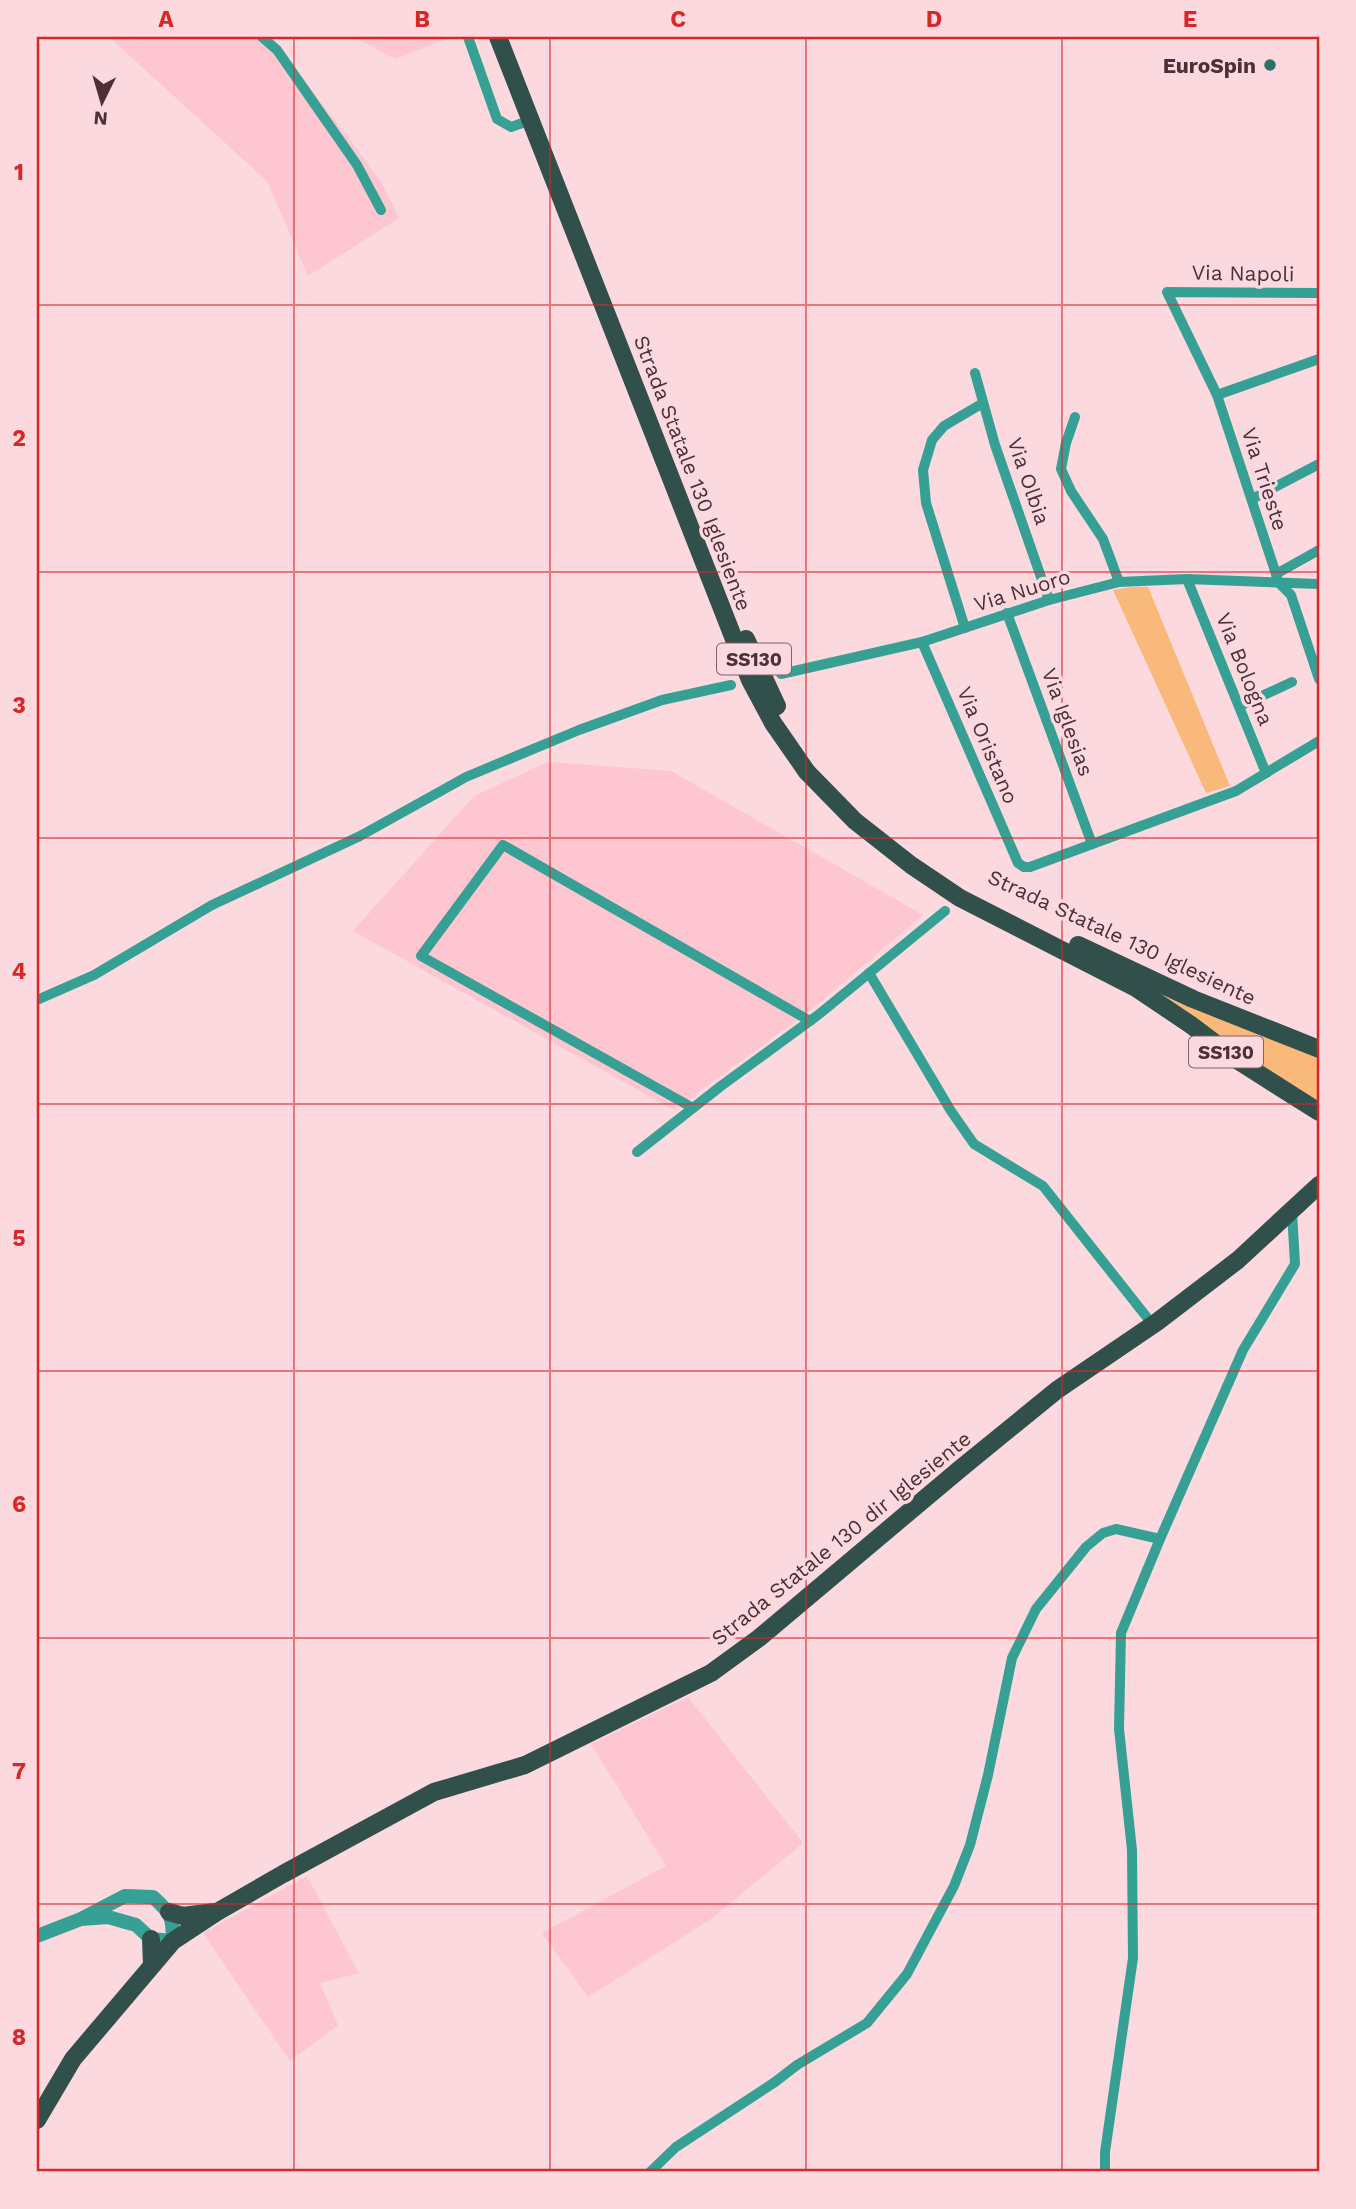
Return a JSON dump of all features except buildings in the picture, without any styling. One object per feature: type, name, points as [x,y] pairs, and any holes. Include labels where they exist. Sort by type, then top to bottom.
[{"type":"main road","name":"Strada Statale 130 Iglesiente","points":[[498,37],[750,680],[773,723],[807,772],[855,821],[911,865],[960,898],[1136,988],[1240,1062],[1319,1112]]},
{"type":"main road","name":"Strada Statale 130 Iglesiente","points":[[509,37],[708,553],[762,678],[787,727],[834,786],[914,853],[967,891],[1204,1004],[1318,1048]]},
{"type":"main road","name":"Strada Statale 130 dir Iglesiente","points":[[37,2120],[73,2059],[173,1941],[283,1874],[434,1792],[525,1765],[711,1673],[760,1638],[1058,1390],[1153,1325],[1238,1260],[1319,1185]]},
{"type":"main road","points":[[169,1912],[183,1916],[217,1912]]},
{"type":"main road","points":[[151,1939],[152,1965]]},
{"type":"street","points":[[262,37],[277,50],[357,165],[381,209]]},
{"type":"street","points":[[468,37],[497,119],[511,127],[531,120]]},
{"type":"street","name":"Via Napoli","points":[[1167,292],[1319,293]]},
{"type":"street","name":"Via Trieste","points":[[1167,292],[1217,395],[1277,578],[1291,595],[1319,679]]},
{"type":"street","points":[[1217,395],[1319,359]]},
{"type":"street","name":"Via Olbia","points":[[975,373],[995,445],[1049,600]]},
{"type":"street","points":[[965,628],[926,503],[923,470],[932,440],[944,426],[983,403]]},
{"type":"street","points":[[1075,416],[1061,469],[1071,491],[1103,539],[1119,582]]},
{"type":"street","points":[[1252,499],[1319,464]]},
{"type":"street","points":[[1277,578],[1319,550]]},
{"type":"street","name":"Via Nuoro","points":[[781,674],[922,642],[1049,600],[1119,582],[1277,578],[1319,584]]},
{"type":"street","name":"Via Bologna","points":[[1186,579],[1266,774]]},
{"type":"street","name":"Via Iglesias","points":[[1007,613],[1092,844]]},
{"type":"street","name":"Via Oristano","points":[[922,642],[1018,863],[1030,867],[1092,844]]},
{"type":"street","points":[[1240,706],[1292,682]]},
{"type":"street","points":[[37,1000],[94,975],[212,905],[360,836],[466,777],[579,730],[662,700],[731,685]]},
{"type":"street","points":[[1092,844],[1236,791],[1319,741]]},
{"type":"street","points":[[693,1108],[421,956],[503,845],[810,1021]]},
{"type":"street","points":[[637,1152],[810,1021],[945,911]]},
{"type":"street","points":[[869,973],[951,1111],[974,1144],[1042,1186],[1153,1325]]},
{"type":"street","points":[[1105,2172],[1105,2152],[1133,1958],[1132,1850],[1119,1729],[1121,1633],[1243,1350],[1296,1264],[1292,1212]]},
{"type":"street","points":[[650,2172],[677,2147],[797,2065],[867,2023],[907,1974],[954,1886],[970,1845],[988,1775],[1012,1658],[1036,1609],[1086,1547],[1103,1533],[1116,1529],[1160,1539]]},
{"type":"street","points":[[37,1936],[81,1919],[125,1896],[153,1897],[169,1912],[173,1923],[173,1941],[151,1939],[136,1925],[108,1917],[81,1919]]},
{"type":"shaded area","points":[[109,37],[272,37],[382,183],[399,218],[308,276],[267,181]]},
{"type":"shaded area","points":[[354,37],[452,37],[395,59]]},
{"type":"shaded area","points":[[1148,587],[1230,786],[1206,793],[1113,590]]},
{"type":"shaded area","points":[[548,762],[671,771],[923,915],[813,1008],[674,1110],[353,931],[474,796]]},
{"type":"shaded area","points":[[1142,983],[1319,1055],[1319,1107]]},
{"type":"shaded area","points":[[688,1697],[803,1843],[711,1919],[588,1997],[542,1933],[666,1866],[591,1744]]},
{"type":"shaded area","points":[[307,1876],[359,1973],[320,1983],[338,2025],[290,2061],[203,1933]]},
{"type":"place","name":"EuroSpin","points":[[1270,65]]}]
